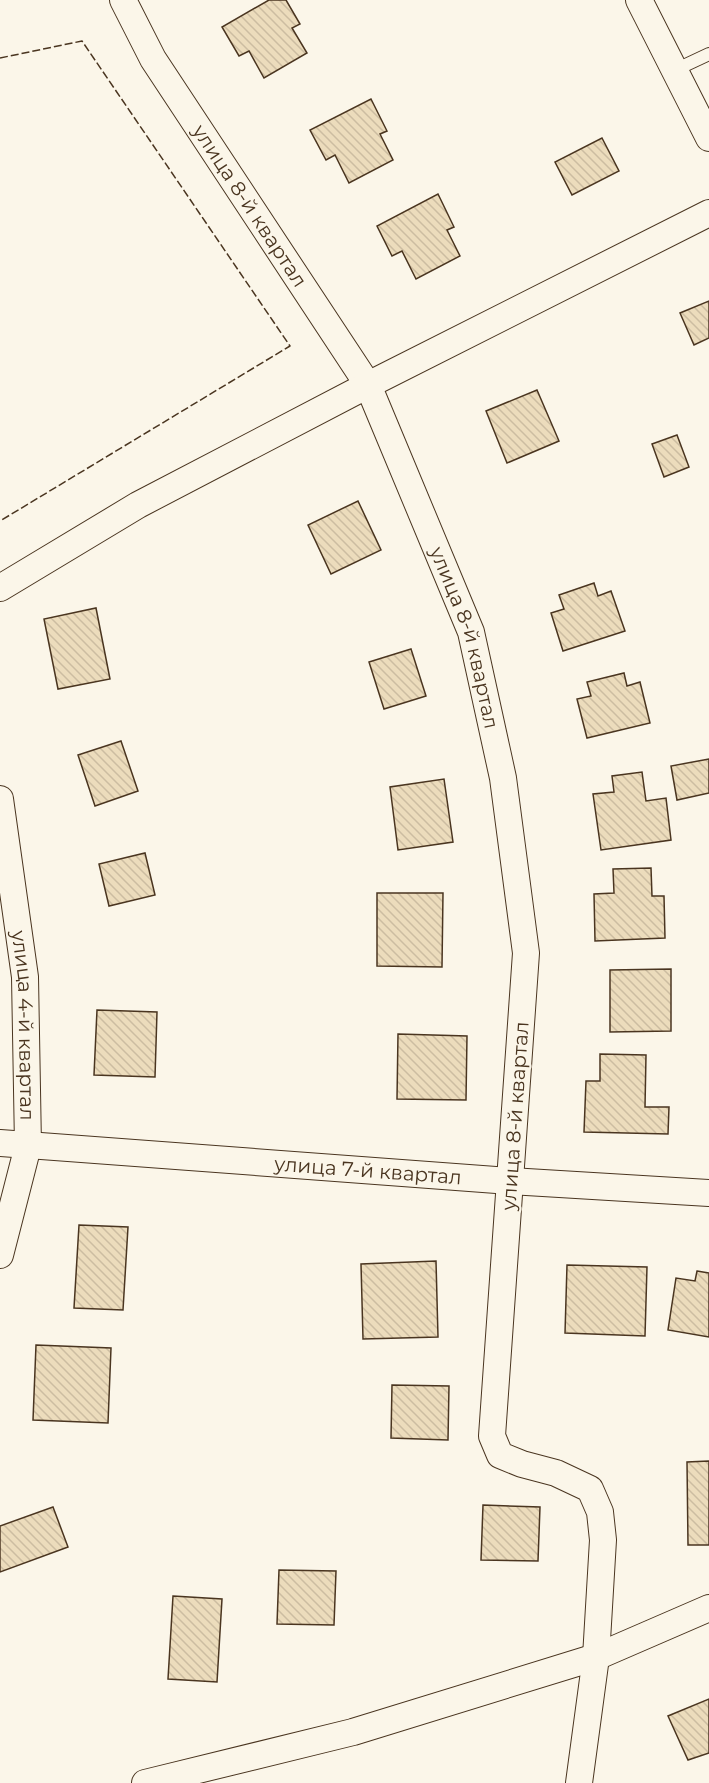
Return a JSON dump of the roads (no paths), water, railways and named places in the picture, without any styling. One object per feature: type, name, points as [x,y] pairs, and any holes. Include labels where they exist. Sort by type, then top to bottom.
[{"type":"street","name":"улица 8-й квартал","points":[[123,0],[153,59],[368,385],[471,632],[502,778],[526,953],[492,1436],[500,1455],[522,1464],[556,1473],[590,1489],[600,1512],[603,1540],[596,1657],[579,1783]]},
{"type":"street","points":[[639,0],[709,138]]},
{"type":"street","points":[[0,588],[138,505],[368,385],[709,213]]},
{"type":"street","name":"улица 4-й квартал","points":[[0,799],[25,977],[28,1146],[0,1255]]},
{"type":"street","name":"улица 7-й квартал","points":[[0,1143],[510,1181],[709,1193]]},
{"type":"street","points":[[145,1783],[353,1732],[596,1657],[709,1608]]},
{"type":"lane","points":[[675,70],[709,54]]}]
